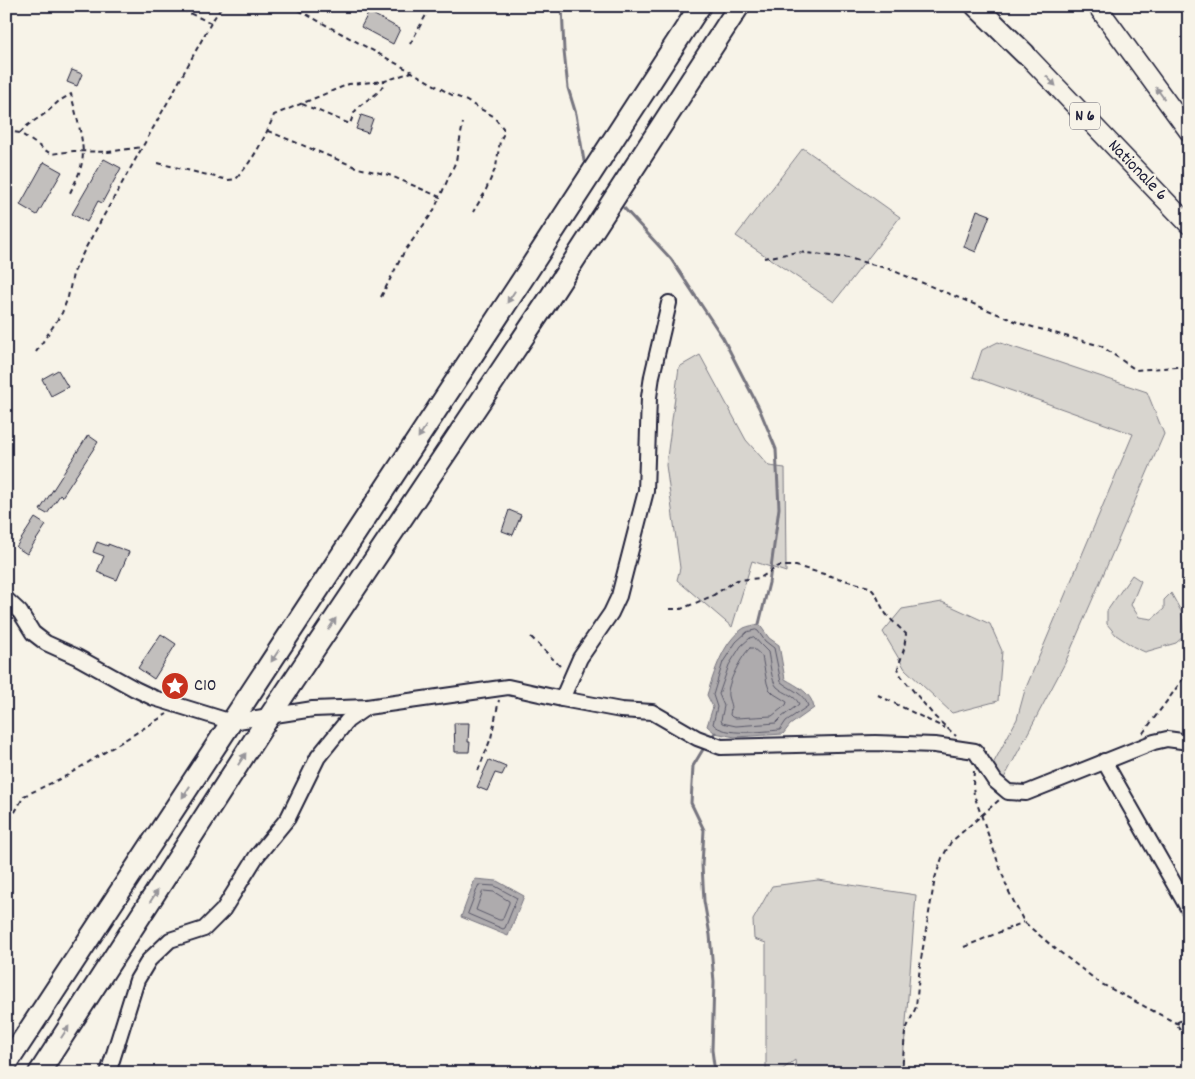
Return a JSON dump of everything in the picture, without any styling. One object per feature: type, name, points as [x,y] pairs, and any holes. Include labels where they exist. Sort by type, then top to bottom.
[{"type":"highway","points":[[524,277],[686,6]]},
{"type":"highway","points":[[6,1066],[700,6]]},
{"type":"highway","points":[[550,299],[738,6]]},
{"type":"highway","points":[[39,1073],[270,717],[550,299],[754,6]]},
{"type":"highway","points":[[976,6],[1025,54]]},
{"type":"main road","name":"Nationale 6","points":[[983,6],[1025,54],[1189,225]]},
{"type":"main road","points":[[1098,6],[1189,132]]},
{"type":"street","points":[[562,699],[580,658],[611,613],[619,596],[646,491],[649,397],[669,303]]},
{"type":"street","points":[[6,599],[20,612],[33,633],[46,643],[78,657],[154,698],[232,722],[313,709],[367,707],[508,687],[621,710],[652,712],[697,738],[721,747],[875,743],[936,745],[976,751],[995,781],[1008,792],[1026,793],[1161,740],[1189,742]]},
{"type":"street","points":[[108,1073],[137,980],[149,960],[170,940],[204,928],[223,910],[256,857],[288,818],[318,757],[347,721],[367,707]]},
{"type":"street","points":[[1104,762],[1189,910]]},
{"type":"path","points":[[174,6],[211,23]]},
{"type":"path","points":[[36,352],[62,313],[73,274],[84,249],[222,6]]},
{"type":"path","points":[[291,6],[452,95],[489,113],[503,128],[496,167],[484,194],[473,212]]},
{"type":"path","points":[[410,44],[431,6]]},
{"type":"path","points":[[158,163],[228,180],[236,180],[248,165],[268,131],[274,115],[349,84],[385,80],[412,72]]},
{"type":"path","points":[[302,104],[350,124],[354,112],[378,93],[385,80]]},
{"type":"path","points":[[20,133],[59,101],[71,94],[83,151],[79,173],[69,195]]},
{"type":"path","points":[[381,297],[404,252],[433,212],[456,160],[463,123]]},
{"type":"path","points":[[6,131],[20,133],[51,154],[74,150],[108,152],[142,147]]},
{"type":"path","points":[[268,131],[358,168],[389,175],[440,197]]},
{"type":"path","points":[[764,258],[798,252],[848,258],[889,269],[1022,324],[1101,346],[1136,370],[1189,366]]},
{"type":"path","points":[[670,609],[681,609],[712,596],[737,580],[760,578],[779,566],[796,566],[869,587],[875,592],[886,614],[906,634],[898,668],[901,676],[935,717],[947,729],[976,751],[973,791],[1008,890],[1024,922],[1100,983],[1176,1023],[1189,1026]]},
{"type":"path","points":[[1129,751],[1189,670]]},
{"type":"path","points":[[478,771],[491,738],[502,688]]},
{"type":"path","points":[[878,695],[947,729]]},
{"type":"path","points":[[6,828],[24,796],[66,776],[179,706]]},
{"type":"path","points":[[902,1073],[905,1032],[916,1007],[920,965],[935,878],[942,858],[952,842],[1008,792]]},
{"type":"path","points":[[964,947],[1024,922]]},
{"type":"path","points":[[1176,1023],[1189,1016]]},
{"type":"path","points":[[1176,1023],[1189,1043]]},
{"type":"shaded area","points":[[803,148],[900,217],[834,302],[736,236]]},
{"type":"shaded area","points":[[998,342],[1147,392],[1164,434],[1065,663],[1001,784],[985,779],[1017,719],[1025,690],[1133,434],[973,377],[982,350]]},
{"type":"shaded area","points":[[700,355],[746,440],[769,466],[785,468],[786,572],[752,561],[732,627],[677,580],[680,568],[666,465],[679,367]]},
{"type":"shaded area","points":[[1132,575],[1141,581],[1131,605],[1139,617],[1152,619],[1164,609],[1164,600],[1171,593],[1182,613],[1184,636],[1176,643],[1145,652],[1116,635],[1107,624],[1107,611]]},
{"type":"shaded area","points":[[942,602],[990,624],[1002,651],[998,701],[952,713],[905,669],[883,632],[902,609]]},
{"type":"shaded area","points":[[818,880],[916,895],[902,1073],[796,1073],[795,1060],[778,1073],[766,1073],[766,943],[754,939],[753,920],[772,886]]},
{"type":"water","points":[[759,624],[769,638],[779,645],[785,679],[807,694],[814,708],[790,725],[783,734],[735,737],[715,733],[707,726],[713,707],[707,695],[720,658],[730,641],[737,634],[744,628]]},
{"type":"water","points":[[475,879],[497,881],[524,896],[508,936],[461,917]]},
{"type":"building","points":[[369,12],[400,29],[393,44],[361,27]]},
{"type":"building","points":[[72,70],[82,74],[77,86],[67,82]]},
{"type":"building","points":[[361,115],[373,119],[368,133],[356,129]]},
{"type":"building","points":[[104,159],[121,168],[102,203],[98,201],[87,222],[72,214]]},
{"type":"building","points":[[44,162],[62,172],[37,215],[20,205]]},
{"type":"building","points":[[977,210],[990,215],[976,252],[964,247]]},
{"type":"building","points":[[58,370],[68,387],[51,396],[42,379]]},
{"type":"building","points":[[88,435],[98,442],[62,497],[60,495],[47,514],[40,510]]},
{"type":"building","points":[[509,510],[521,515],[513,535],[502,531]]},
{"type":"building","points":[[35,518],[46,525],[27,554],[16,547]]},
{"type":"building","points":[[97,542],[129,552],[117,580],[97,572],[104,556],[93,552]]},
{"type":"building","points":[[161,634],[176,644],[154,679],[138,668]]},
{"type":"building","points":[[454,723],[469,723],[469,752],[455,752]]},
{"type":"building","points":[[489,760],[506,767],[502,775],[495,773],[487,791],[477,787]]},
{"type":"waterway","points":[[562,6],[568,88],[576,114],[584,161]]},
{"type":"waterway","points":[[624,208],[671,259],[723,338],[759,408],[776,449],[779,508],[769,583],[759,624]]},
{"type":"waterway","points":[[710,739],[715,733]]},
{"type":"waterway","points":[[705,746],[693,766],[691,803],[704,830],[702,865],[704,901],[710,935],[714,982],[712,1050],[715,1073]]},
{"type":"place","name":"C10","points":[[175,686]]}]
